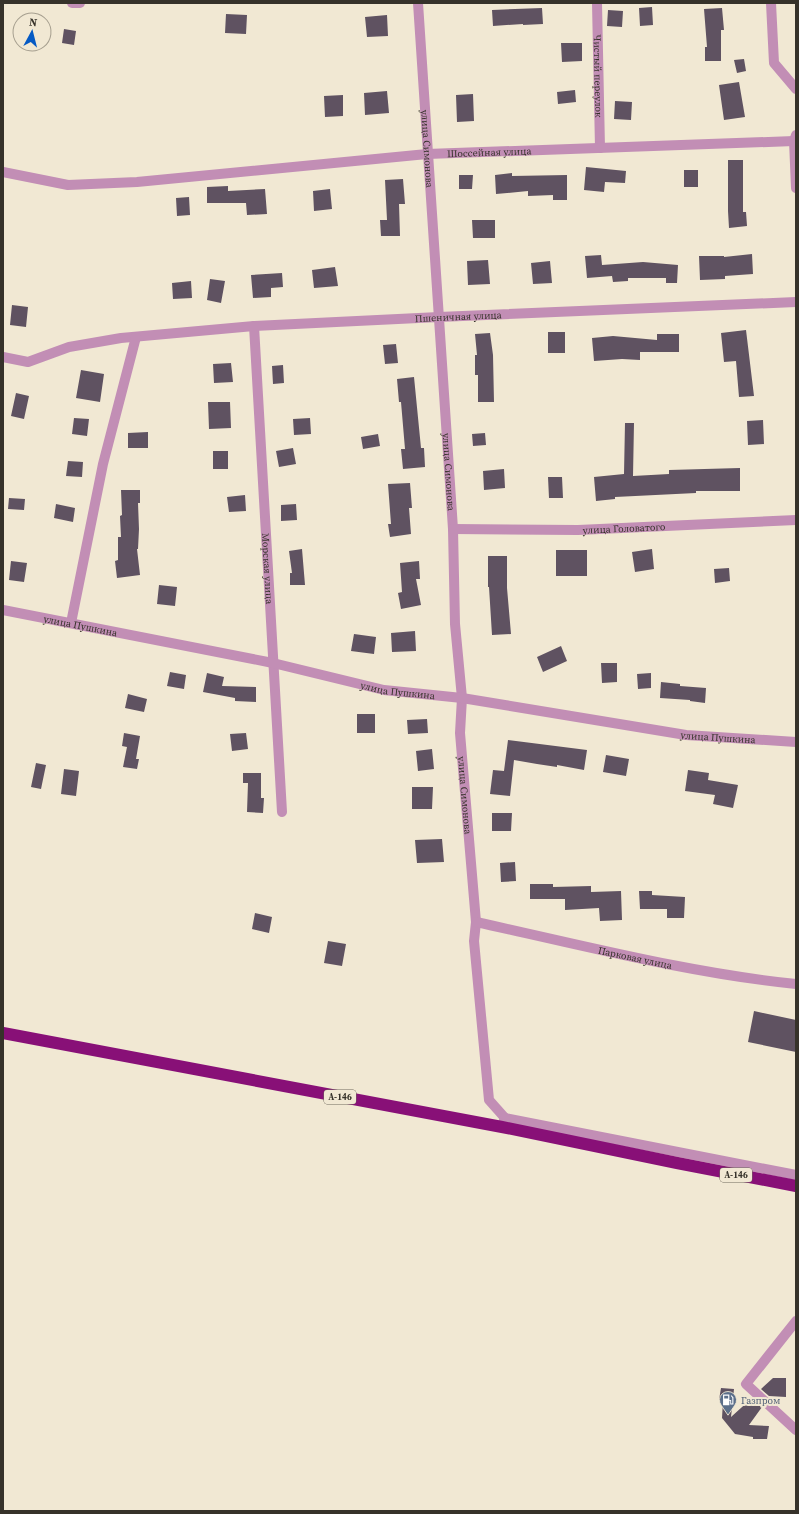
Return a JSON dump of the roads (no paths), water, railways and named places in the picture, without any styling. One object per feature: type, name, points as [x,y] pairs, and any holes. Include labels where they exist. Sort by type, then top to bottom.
[{"type":"highway","name":"А-146","points":[[3,1033],[504,1122],[677,1163],[796,1186]]},
{"type":"street","points":[[72,3],[80,3]]},
{"type":"street","name":"улица Симонова","points":[[418,3],[453,529],[456,624],[462,698],[460,733],[476,922],[474,941],[489,1100],[504,1122]]},
{"type":"street","name":"Чистый переулок","points":[[597,3],[600,148]]},
{"type":"street","points":[[771,3],[774,63],[796,89]]},
{"type":"street","points":[[795,138],[796,188]]},
{"type":"street","name":"Шоссейная улица","points":[[3,172],[68,185],[138,182],[427,154],[600,148],[795,138]]},
{"type":"street","name":"Пшеничная улица","points":[[3,357],[28,362],[68,347],[121,338],[254,326],[796,302]]},
{"type":"street","name":"Морская улица","points":[[254,326],[282,812]]},
{"type":"street","points":[[71,623],[103,464],[136,337]]},
{"type":"street","name":"улица Головатого","points":[[453,529],[578,530],[796,520]]},
{"type":"street","name":"улица Пушкина","points":[[3,610],[273,663],[384,690],[462,698],[686,735],[796,742]]},
{"type":"street","name":"Парковая улица","points":[[476,922],[659,962],[770,982],[796,984]]},
{"type":"street","points":[[504,1122],[796,1175]]},
{"type":"street","points":[[796,1321],[746,1384],[796,1430]]},
{"type":"place","name":"Газпром","points":[[728,1415]]}]
